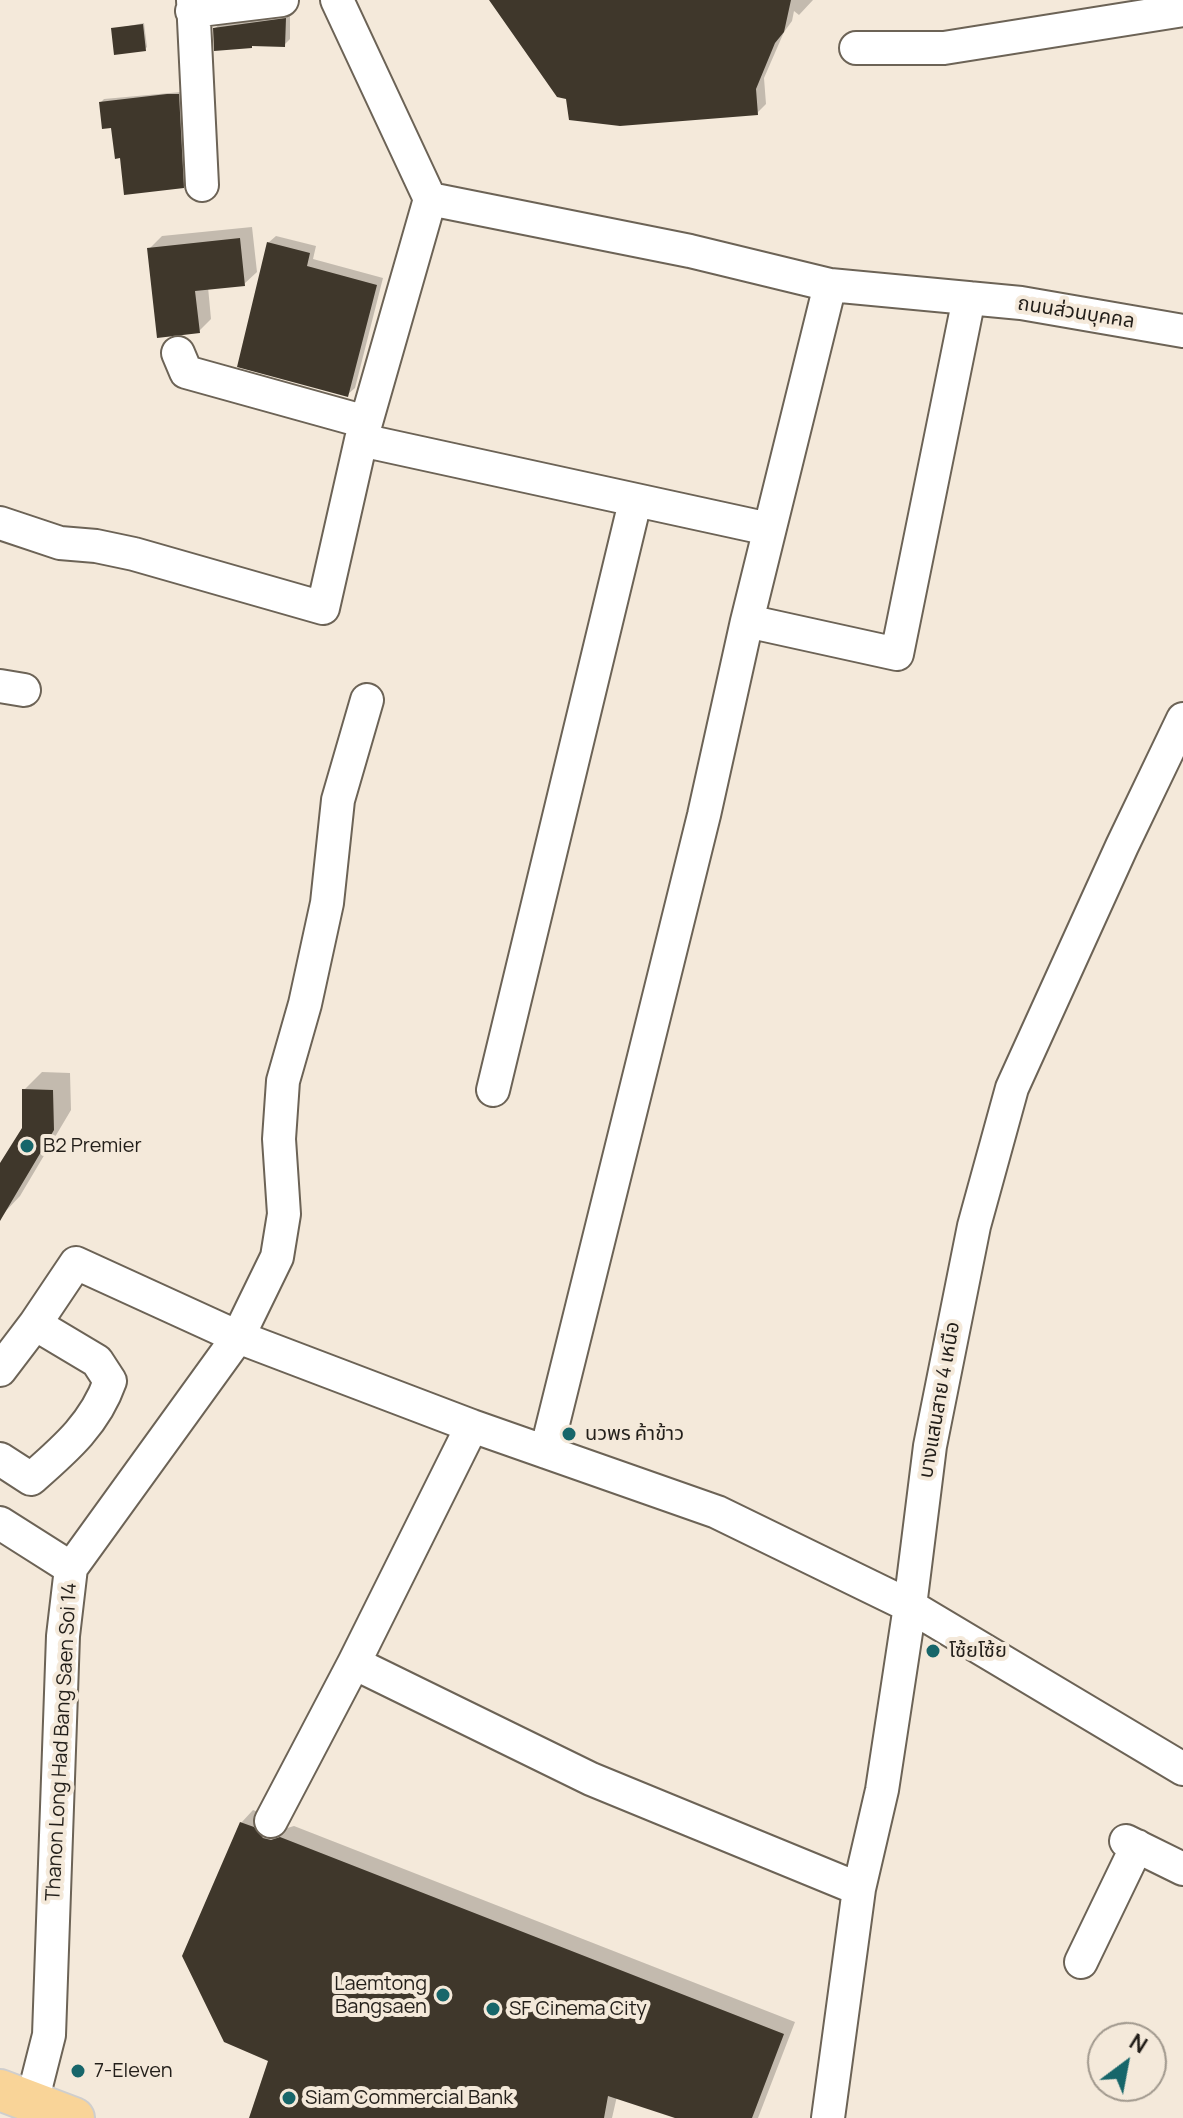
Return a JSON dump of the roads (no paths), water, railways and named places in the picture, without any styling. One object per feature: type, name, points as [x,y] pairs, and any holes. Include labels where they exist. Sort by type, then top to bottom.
[{"type":"main road","points":[[11,2089],[74,2118]]},
{"type":"street","points":[[202,185],[193,6],[282,0]]},
{"type":"street","points":[[0,523],[60,543],[134,554],[323,608],[364,431],[430,199],[337,0]]},
{"type":"street","points":[[856,48],[944,48],[1183,10]]},
{"type":"street","name":"ถนนส่วนบุคคล","points":[[430,199],[690,251],[830,285],[1021,303],[1183,331]]},
{"type":"street","points":[[546,1452],[704,815],[747,621],[830,285]]},
{"type":"street","points":[[747,621],[897,654],[969,298]]},
{"type":"street","points":[[178,353],[186,372],[364,431],[635,502],[769,529]]},
{"type":"street","points":[[493,1090],[635,502]]},
{"type":"street","name":"Thanon Long Had Bang Saen Soi 14","points":[[11,2089],[49,2035],[63,1636],[71,1568],[238,1337],[277,1257],[284,1214],[279,1139],[283,1081],[305,1004],[327,903],[338,800],[367,700]]},
{"type":"street","name":"บางแสนสาย 4 เหนือ","points":[[828,2118],[859,1889],[882,1790],[910,1606],[930,1446],[974,1226],[1012,1088],[1183,719]]},
{"type":"street","points":[[0,1370],[76,1263],[238,1337],[472,1426],[717,1512],[910,1606],[1183,1769]]},
{"type":"street","points":[[5,1474],[31,1479],[67,1448],[102,1405],[110,1381],[97,1361],[35,1324]]},
{"type":"street","points":[[271,1821],[472,1426]]},
{"type":"street","points":[[0,1523],[71,1568]]},
{"type":"street","points":[[354,1663],[591,1779],[859,1889]]},
{"type":"street","points":[[1081,1962],[1132,1844],[1183,1869]]},
{"type":"place","name":"B2 Premier","points":[[27,1146]]},
{"type":"place","name":"นวพร ค้าข้าว","points":[[569,1434]]},
{"type":"place","name":"โซ้ยโซ้ย","points":[[933,1651]]},
{"type":"place","name":"Laemtong Bangsaen","points":[[443,1995]]},
{"type":"place","name":"SF Cinema City","points":[[493,2009]]},
{"type":"place","name":"7-Eleven","points":[[78,2071]]},
{"type":"place","name":"Siam Commercial Bank","points":[[289,2098]]}]
